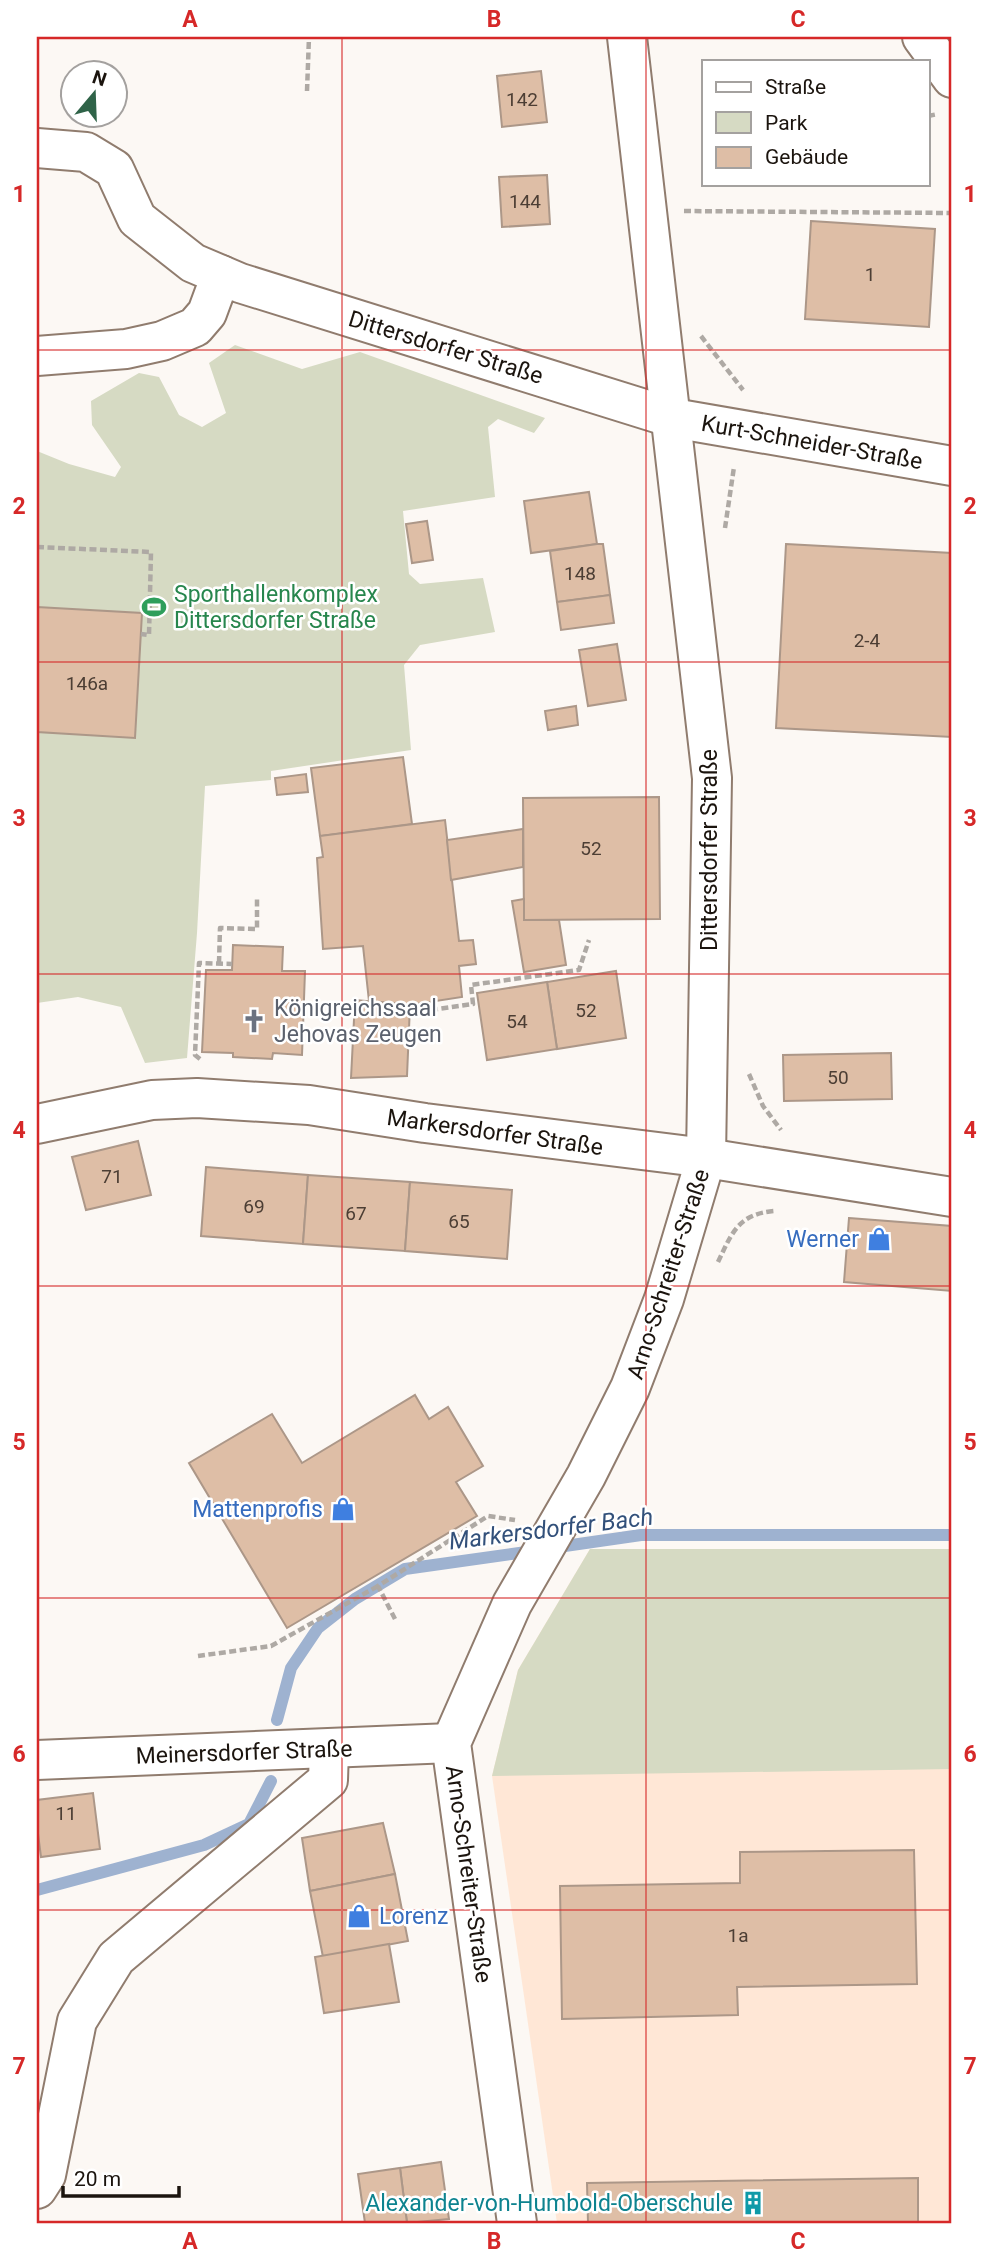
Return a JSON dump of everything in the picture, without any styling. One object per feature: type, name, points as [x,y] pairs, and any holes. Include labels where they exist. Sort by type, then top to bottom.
[{"type":"street","name":"Dittersdorfer Straße","points":[[627,37],[673,418],[712,778],[706,1158]]},
{"type":"street","points":[[922,37],[952,78]]},
{"type":"street","name":"Dittersdorfer Straße","points":[[37,148],[86,152],[114,169],[137,219],[193,263],[221,275],[673,418]]},
{"type":"street","points":[[37,356],[126,349],[162,341],[195,327],[207,313],[221,275]]},
{"type":"street","name":"Kurt-Schneider-Straße","points":[[673,418],[952,466]]},
{"type":"street","name":"Markersdorfer Straße","points":[[37,1124],[152,1100],[197,1098],[309,1105],[425,1123],[706,1158],[952,1197]]},
{"type":"street","name":"Arno-Schreiter-Straße","points":[[517,2223],[451,1743],[512,1604],[586,1476],[630,1388],[664,1299],[706,1158]]},
{"type":"street","name":"Meinersdorfer Straße","points":[[37,1760],[451,1743]]},
{"type":"street","points":[[37,2189],[46,2175],[77,2021],[117,1958],[328,1780],[329,1750]]},
{"type":"path","points":[[307,91],[309,37]]},
{"type":"path","points":[[647,212],[712,210],[952,213]]},
{"type":"path","points":[[37,547],[151,552],[149,635],[141,634]]},
{"type":"path","points":[[219,964],[220,928],[257,929],[257,899]]},
{"type":"path","points":[[431,1010],[473,1004],[471,985],[579,970],[589,940]]},
{"type":"path","points":[[200,1071],[200,1060],[195,1055],[199,962],[232,964]]},
{"type":"path","points":[[198,1656],[271,1646],[378,1586],[488,1516],[556,1529]]},
{"type":"path","points":[[378,1586],[395,1619]]},
{"type":"shaded area","points":[[590,1549],[952,1549],[952,2223],[557,2223],[492,1776],[518,1670]]},
{"type":"green space","points":[[235,345],[302,369],[360,352],[545,418],[534,433],[498,419],[488,427],[495,497],[403,511],[409,574],[420,584],[483,578],[495,632],[420,645],[404,665],[411,750],[271,771],[271,780],[205,786],[187,1058],[145,1063],[121,1007],[78,997],[37,1003],[37,451],[69,464],[115,477],[121,467],[92,425],[91,401],[139,373],[159,377],[179,415],[202,427],[226,413],[209,363]]},
{"type":"green space","points":[[590,1549],[952,1549],[952,1769],[492,1776],[518,1670]]},
{"type":"building","points":[[541,71],[547,122],[502,127],[497,76]]},
{"type":"building","points":[[547,175],[550,224],[502,227],[499,177]]},
{"type":"building","points":[[811,221],[935,229],[929,327],[805,319]]},
{"type":"building","points":[[589,492],[597,544],[531,553],[524,501]]},
{"type":"building","points":[[427,521],[433,560],[412,563],[406,524]]},
{"type":"building","points":[[603,544],[610,595],[557,602],[550,551]]},
{"type":"building","points":[[786,544],[952,553],[952,737],[776,728]]},
{"type":"building","points":[[610,595],[614,623],[561,630],[557,602]]},
{"type":"building","points":[[37,607],[142,613],[135,738],[37,732]]},
{"type":"building","points":[[617,644],[626,700],[588,706],[579,650]]},
{"type":"building","points":[[576,706],[578,725],[548,730],[545,711]]},
{"type":"building","points":[[403,757],[412,824],[320,836],[311,768]]},
{"type":"building","points":[[306,774],[308,792],[277,795],[275,778]]},
{"type":"building","points":[[659,797],[660,919],[524,920],[523,798]]},
{"type":"building","points":[[445,820],[459,941],[473,940],[476,964],[459,966],[462,997],[410,1005],[369,1001],[363,946],[323,949],[317,858],[323,857],[320,836]]},
{"type":"building","points":[[523,829],[523,867],[451,880],[447,840]]},
{"type":"building","points":[[524,899],[524,920],[559,920],[566,965],[524,972],[512,901]]},
{"type":"building","name":"Königreichssaal Jehovas Zeugen","points":[[233,945],[283,947],[282,971],[305,971],[302,1055],[273,1053],[272,1059],[202,1052],[206,970],[232,970]]},
{"type":"building","points":[[616,971],[626,1038],[557,1049],[547,982]]},
{"type":"building","points":[[547,982],[557,1049],[487,1060],[477,993]]},
{"type":"building","points":[[355,1000],[410,1005],[407,1076],[351,1078]]},
{"type":"building","points":[[891,1053],[892,1099],[784,1101],[783,1055]]},
{"type":"building","points":[[138,1141],[151,1195],[86,1210],[72,1157]]},
{"type":"building","points":[[206,1167],[308,1175],[303,1244],[201,1236]]},
{"type":"building","points":[[308,1175],[410,1182],[405,1251],[303,1244]]},
{"type":"building","points":[[410,1182],[512,1190],[507,1259],[405,1251]]},
{"type":"building","points":[[849,1218],[952,1226],[952,1291],[844,1282]]},
{"type":"building","points":[[415,1395],[429,1419],[448,1407],[483,1466],[456,1482],[477,1516],[287,1628],[189,1463],[272,1414],[302,1463]]},
{"type":"building","points":[[93,1793],[100,1849],[41,1857],[37,1800]]},
{"type":"building","points":[[383,1823],[395,1874],[310,1891],[302,1838]]},
{"type":"building","points":[[914,1850],[917,1984],[737,1987],[738,2015],[562,2019],[560,1886],[740,1883],[740,1852]]},
{"type":"building","name":"Lorenz","points":[[395,1874],[408,1941],[323,1957],[310,1891]]},
{"type":"building","points":[[389,1944],[399,2002],[324,2013],[315,1957]]},
{"type":"building","points":[[441,2162],[449,2219],[407,2223],[400,2168]]},
{"type":"building","points":[[400,2168],[407,2223],[365,2223],[358,2174]]},
{"type":"building","name":"Alexander-von-Humbold-Oberschule","points":[[918,2178],[918,2223],[588,2223],[587,2183]]},
{"type":"waterway","name":"Markersdorfer Bach","points":[[551,1548],[641,1535],[952,1535]]},
{"type":"waterway","name":"Markersdorfer Bach","points":[[277,1720],[291,1668],[318,1628],[355,1599],[405,1569],[533,1551]]},
{"type":"waterway","name":"Markersdorfer Bach","points":[[37,1890],[204,1845],[249,1824],[271,1781]]},
{"type":"place","name":"Sporthallenkomplex Dittersdorfer Straße","points":[[154,607]]},
{"type":"place","name":"Königreichssaal Jehovas Zeugen","points":[[254,1021]]},
{"type":"place","name":"Werner","points":[[879,1239]]},
{"type":"place","name":"Mattenprofis","points":[[343,1509]]},
{"type":"place","name":"Lorenz","points":[[359,1916]]},
{"type":"place","name":"Alexander-von-Humbold-Oberschule","points":[[753,2203]]}]
